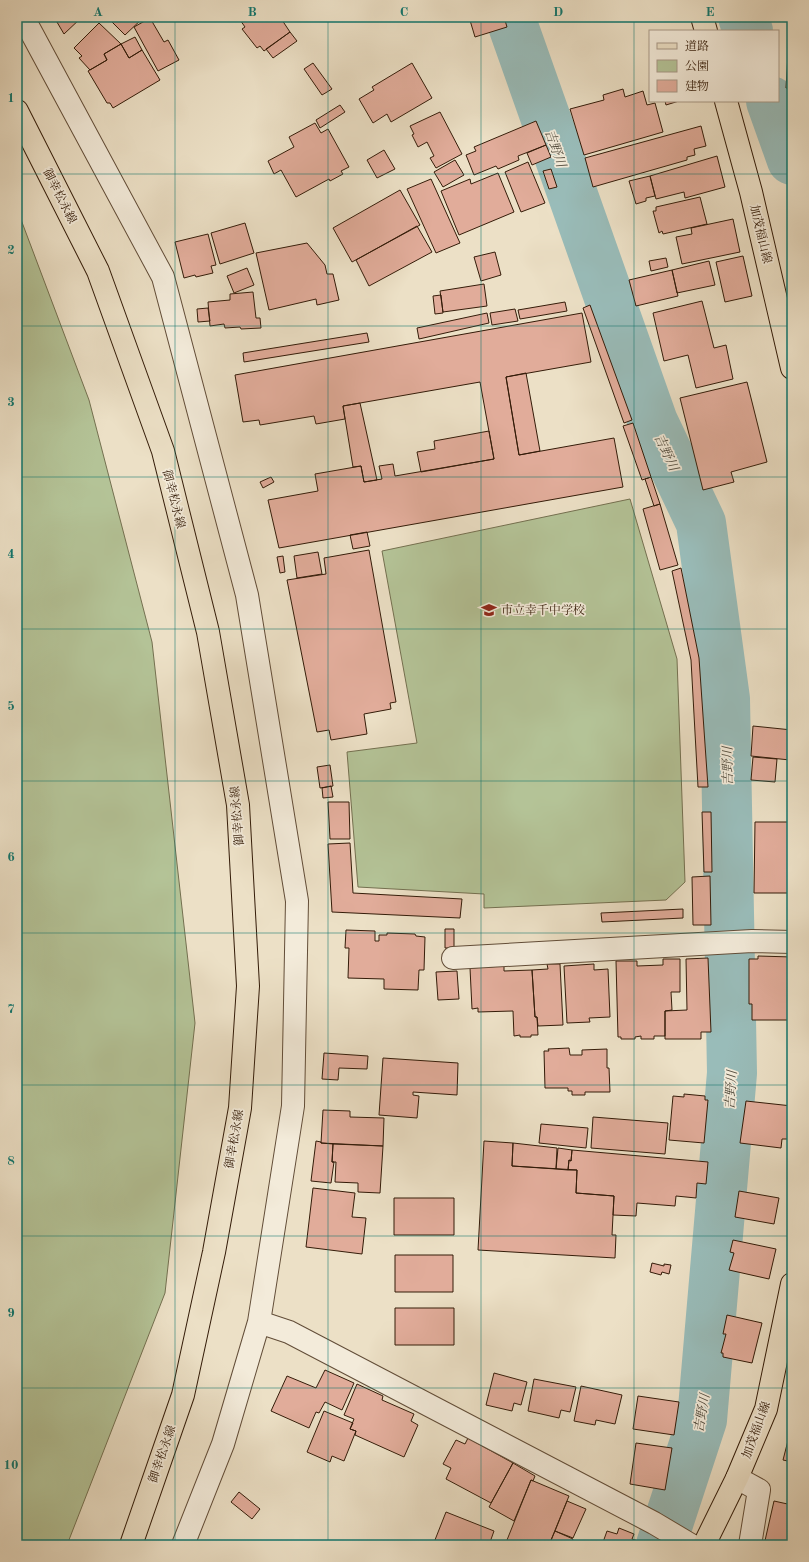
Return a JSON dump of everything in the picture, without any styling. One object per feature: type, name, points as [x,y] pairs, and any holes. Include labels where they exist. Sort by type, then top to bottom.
[{"type":"main road","points":[[702,17],[706,30]]},
{"type":"main road","name":"加茂福山線","points":[[726,102],[752,192],[792,368]]},
{"type":"main road","name":"御幸松永線","points":[[17,111],[98,271],[163,452],[208,632],[238,805],[248,986],[240,1108],[214,1252],[183,1395],[131,1545]]},
{"type":"main road","name":"加茂福山線","points":[[704,1545],[737,1478],[766,1409],[792,1284]]},
{"type":"street","points":[[23,17],[163,277],[247,595],[298,901],[293,1106],[259,1322],[223,1444],[183,1545]]},
{"type":"street","points":[[453,958],[752,941],[792,942]]},
{"type":"street","points":[[259,1322],[289,1332],[654,1523],[687,1543]]},
{"type":"street","points":[[737,1478],[759,1490],[750,1545]]},
{"type":"green space","points":[[17,209],[89,400],[152,642],[195,1023],[165,1293],[67,1545],[17,1545]]},
{"type":"green space","points":[[630,499],[677,659],[685,882],[666,900],[484,908],[484,894],[358,887],[347,752],[417,743],[382,551]]},
{"type":"building","points":[[54,17],[82,17],[64,34]]},
{"type":"building","points":[[107,17],[144,17],[125,35]]},
{"type":"building","points":[[238,17],[280,17],[290,32],[264,51],[260,46],[257,48],[242,29],[245,27]]},
{"type":"building","points":[[469,17],[504,17],[507,27],[475,37]]},
{"type":"building","points":[[150,18],[164,42],[168,40],[179,60],[158,71],[134,27]]},
{"type":"building","points":[[99,23],[121,44],[104,54],[107,60],[90,70],[79,58],[82,56],[74,48]]},
{"type":"building","points":[[290,32],[297,41],[273,58],[266,49]]},
{"type":"building","points":[[135,37],[142,50],[129,58],[121,44]]},
{"type":"building","points":[[121,44],[129,58],[142,50],[160,80],[113,108],[110,103],[107,103],[88,71],[107,60],[104,54]]},
{"type":"building","points":[[788,54],[792,54],[792,88],[786,88]]},
{"type":"building","points":[[313,63],[332,89],[322,95],[304,69]]},
{"type":"building","points":[[412,63],[432,98],[391,122],[387,114],[373,123],[359,99],[374,90],[372,87]]},
{"type":"building","points":[[623,89],[625,97],[643,91],[647,105],[655,103],[663,132],[584,155],[570,109],[604,100],[603,95]]},
{"type":"building","points":[[665,102],[676,102],[666,105]]},
{"type":"building","points":[[340,105],[345,112],[320,128],[316,120]]},
{"type":"building","points":[[440,112],[462,154],[436,168],[430,158],[434,156],[427,142],[418,147],[412,135],[414,134],[410,126]]},
{"type":"building","points":[[536,121],[546,145],[518,156],[519,160],[498,169],[496,166],[474,175],[466,155],[476,151],[474,147]]},
{"type":"building","points":[[315,123],[321,133],[328,129],[349,167],[341,171],[343,174],[330,181],[329,179],[296,197],[281,170],[274,174],[268,161],[294,147],[289,137]]},
{"type":"building","points":[[701,126],[706,146],[694,149],[695,155],[687,157],[687,160],[593,187],[585,158]]},
{"type":"building","points":[[546,145],[551,157],[532,165],[527,153]]},
{"type":"building","points":[[384,150],[395,169],[377,178],[367,160]]},
{"type":"building","points":[[717,156],[725,187],[685,198],[684,192],[656,199],[650,176]]},
{"type":"building","points":[[455,160],[464,175],[443,187],[434,172]]},
{"type":"building","points":[[528,162],[545,203],[521,212],[505,172]]},
{"type":"building","points":[[551,169],[557,187],[549,189],[543,171]]},
{"type":"building","points":[[498,173],[514,212],[459,235],[441,191],[470,179],[471,184]]},
{"type":"building","points":[[650,176],[655,196],[646,198],[646,201],[636,204],[629,181]]},
{"type":"building","points":[[431,179],[460,243],[436,253],[407,189]]},
{"type":"building","points":[[400,190],[420,225],[352,262],[333,228]]},
{"type":"building","points":[[700,197],[707,224],[663,234],[662,231],[659,233],[653,211],[656,211],[656,207]]},
{"type":"building","points":[[733,219],[740,252],[682,264],[676,237],[692,234],[691,228]]},
{"type":"building","points":[[245,223],[254,253],[220,264],[211,233]]},
{"type":"building","points":[[417,226],[432,252],[369,286],[356,260]]},
{"type":"building","points":[[208,234],[216,265],[211,266],[213,273],[184,278],[175,242]]},
{"type":"building","points":[[307,243],[325,265],[327,274],[333,274],[339,300],[317,305],[316,299],[269,310],[256,253]]},
{"type":"building","points":[[495,252],[501,275],[481,281],[474,257]]},
{"type":"building","points":[[743,256],[752,296],[725,302],[716,262]]},
{"type":"building","points":[[666,258],[668,267],[651,271],[649,261]]},
{"type":"building","points":[[709,261],[715,285],[677,293],[672,270]]},
{"type":"building","points":[[247,268],[254,285],[234,293],[227,276]]},
{"type":"building","points":[[672,270],[678,296],[636,306],[629,280]]},
{"type":"building","points":[[484,284],[487,306],[443,312],[440,291]]},
{"type":"building","points":[[253,292],[256,318],[260,318],[261,328],[225,328],[224,324],[210,326],[208,302],[230,300],[230,294]]},
{"type":"building","points":[[441,295],[443,313],[435,314],[433,296]]},
{"type":"building","points":[[702,301],[714,348],[726,345],[733,379],[696,388],[688,355],[664,361],[653,313]]},
{"type":"building","points":[[565,302],[567,311],[520,319],[518,310]]},
{"type":"building","points":[[590,305],[632,420],[624,423],[583,308]]},
{"type":"building","points":[[208,308],[210,321],[198,322],[197,309]]},
{"type":"building","points":[[515,309],[518,321],[492,325],[490,313]]},
{"type":"building","points":[[487,313],[489,323],[419,339],[417,328]]},
{"type":"building","points":[[582,313],[591,362],[506,377],[519,455],[614,438],[623,487],[279,548],[268,500],[318,491],[315,474],[361,466],[364,482],[382,479],[379,466],[393,464],[395,476],[494,459],[480,382],[343,406],[345,419],[316,424],[314,416],[260,425],[259,420],[243,422],[235,375]]},
{"type":"building","points":[[367,333],[369,342],[244,362],[243,353]]},
{"type":"building","points":[[526,373],[540,451],[519,455],[506,377]]},
{"type":"building","points":[[747,382],[767,462],[731,472],[734,482],[703,490],[680,398]]},
{"type":"building","points":[[360,403],[377,480],[364,482],[361,466],[353,467],[343,406]]},
{"type":"building","points":[[633,423],[651,477],[642,480],[623,426]]},
{"type":"building","points":[[489,431],[494,459],[421,472],[417,452],[435,449],[434,441]]},
{"type":"building","points":[[271,477],[274,482],[263,488],[260,482]]},
{"type":"building","points":[[651,477],[660,504],[654,506],[645,479]]},
{"type":"building","points":[[660,504],[678,565],[660,570],[643,509]]},
{"type":"building","points":[[367,532],[370,546],[353,549],[350,535]]},
{"type":"building","points":[[369,550],[396,702],[390,703],[391,709],[364,714],[367,734],[331,740],[329,730],[317,732],[287,580],[326,574],[324,558]]},
{"type":"building","points":[[318,552],[322,574],[297,578],[294,556]]},
{"type":"building","points":[[283,556],[285,572],[280,573],[277,557]]},
{"type":"building","points":[[681,568],[699,658],[708,787],[698,787],[691,660],[672,571]]},
{"type":"building","points":[[753,726],[792,730],[790,760],[751,756]]},
{"type":"building","points":[[753,757],[777,759],[775,782],[751,780]]},
{"type":"building","points":[[330,765],[333,786],[320,788],[317,767]]},
{"type":"building","points":[[331,786],[333,797],[323,798],[322,788]]},
{"type":"building","points":[[328,802],[349,802],[350,839],[330,839]]},
{"type":"building","points":[[702,812],[711,812],[712,872],[704,872]]},
{"type":"building","points":[[755,822],[792,822],[792,893],[754,893]]},
{"type":"building","points":[[350,843],[353,893],[462,899],[460,918],[332,912],[328,844]]},
{"type":"building","points":[[710,876],[711,925],[693,925],[692,877]]},
{"type":"building","points":[[683,909],[683,918],[602,922],[601,913]]},
{"type":"building","points":[[445,929],[454,929],[454,948],[445,948]]},
{"type":"building","points":[[346,930],[375,931],[375,941],[379,941],[379,935],[387,935],[387,933],[415,934],[416,936],[425,937],[424,970],[419,970],[418,990],[384,989],[384,979],[348,978],[349,948],[345,948]]},
{"type":"building","points":[[758,956],[792,957],[792,1020],[752,1020],[752,1004],[749,1004],[749,959],[758,959]]},
{"type":"building","points":[[708,958],[711,1032],[701,1032],[701,1039],[665,1039],[665,1011],[687,1010],[686,959]]},
{"type":"building","points":[[663,959],[680,959],[680,992],[671,992],[672,1010],[665,1011],[665,1036],[654,1036],[654,1039],[641,1039],[641,1036],[635,1037],[635,1039],[621,1039],[621,1037],[618,1037],[616,961],[637,961],[637,966],[663,965]]},
{"type":"building","points":[[547,964],[560,964],[563,1025],[538,1026],[537,1017],[535,1017],[532,970],[548,969]]},
{"type":"building","points":[[594,964],[594,970],[608,969],[610,1017],[589,1018],[590,1022],[567,1023],[564,966]]},
{"type":"building","points":[[504,966],[504,971],[532,970],[535,1017],[537,1017],[538,1035],[531,1035],[531,1037],[520,1037],[520,1035],[514,1036],[513,1011],[478,1012],[478,1008],[472,1009],[470,968]]},
{"type":"building","points":[[457,971],[459,999],[438,1000],[436,972]]},
{"type":"building","points":[[569,1048],[570,1055],[582,1055],[582,1050],[607,1049],[607,1068],[609,1068],[610,1092],[585,1092],[585,1095],[572,1095],[572,1091],[568,1091],[568,1088],[545,1088],[544,1051],[549,1051],[548,1049]]},
{"type":"building","points":[[324,1053],[368,1056],[367,1069],[339,1068],[338,1080],[322,1079]]},
{"type":"building","points":[[383,1058],[458,1063],[457,1095],[413,1092],[413,1095],[419,1096],[417,1118],[379,1115]]},
{"type":"building","points":[[684,1094],[705,1096],[705,1100],[708,1100],[704,1143],[669,1140],[673,1096],[684,1097]]},
{"type":"building","points":[[746,1101],[792,1106],[792,1130],[790,1130],[789,1139],[782,1139],[781,1148],[740,1143]]},
{"type":"building","points":[[323,1110],[350,1111],[350,1117],[384,1118],[383,1146],[321,1143]]},
{"type":"building","points":[[593,1117],[668,1123],[665,1154],[591,1148]]},
{"type":"building","points":[[541,1124],[588,1128],[586,1148],[539,1143]]},
{"type":"building","points":[[316,1141],[333,1144],[332,1162],[334,1162],[331,1183],[311,1181]]},
{"type":"building","points":[[484,1141],[513,1143],[512,1166],[577,1170],[576,1193],[614,1196],[612,1235],[616,1235],[615,1258],[478,1250]]},
{"type":"building","points":[[513,1143],[557,1148],[556,1169],[512,1166]]},
{"type":"building","points":[[333,1144],[383,1146],[380,1193],[358,1192],[358,1183],[335,1182],[336,1162],[332,1162]]},
{"type":"building","points":[[558,1148],[572,1150],[568,1170],[556,1169]]},
{"type":"building","points":[[572,1150],[708,1162],[706,1184],[697,1183],[696,1198],[676,1196],[675,1206],[637,1203],[636,1216],[613,1215],[614,1196],[576,1193],[577,1170],[568,1170]]},
{"type":"building","points":[[313,1188],[355,1193],[352,1217],[366,1218],[362,1254],[306,1247]]},
{"type":"building","points":[[739,1191],[779,1198],[774,1224],[735,1217]]},
{"type":"building","points":[[394,1198],[454,1198],[454,1235],[394,1235]]},
{"type":"building","points":[[733,1240],[776,1249],[769,1279],[729,1270],[734,1253],[730,1252]]},
{"type":"building","points":[[395,1255],[453,1255],[453,1292],[395,1292]]},
{"type":"building","points":[[652,1263],[664,1266],[664,1264],[671,1265],[669,1274],[662,1272],[661,1275],[650,1272]]},
{"type":"building","points":[[395,1308],[454,1308],[454,1345],[395,1345]]},
{"type":"building","points":[[727,1315],[762,1323],[752,1363],[723,1357],[723,1353],[721,1353],[726,1334],[723,1334]]},
{"type":"building","points":[[325,1370],[354,1383],[342,1410],[325,1402],[319,1413],[316,1412],[309,1428],[271,1411],[287,1376],[316,1388]]},
{"type":"building","points":[[494,1373],[527,1382],[521,1405],[514,1403],[512,1411],[486,1405]]},
{"type":"building","points":[[534,1379],[576,1387],[570,1412],[561,1410],[559,1418],[528,1411]]},
{"type":"building","points":[[357,1384],[383,1396],[382,1400],[414,1414],[411,1421],[418,1425],[404,1457],[355,1435],[356,1431],[350,1429],[354,1419],[344,1415]]},
{"type":"building","points":[[581,1386],[622,1395],[615,1424],[596,1420],[595,1425],[574,1421]]},
{"type":"building","points":[[638,1396],[679,1402],[674,1435],[633,1429]]},
{"type":"building","points":[[324,1411],[353,1423],[350,1429],[356,1431],[344,1461],[332,1456],[330,1462],[307,1452]]},
{"type":"building","points":[[792,1425],[792,1462],[783,1460]]},
{"type":"building","points":[[468,1438],[513,1463],[491,1503],[446,1479],[451,1468],[443,1464],[456,1440],[465,1444]]},
{"type":"building","points":[[636,1443],[672,1448],[665,1490],[630,1484]]},
{"type":"building","points":[[513,1463],[535,1476],[533,1481],[531,1480],[514,1521],[489,1507]]},
{"type":"building","points":[[531,1480],[569,1496],[549,1545],[505,1545]]},
{"type":"building","points":[[239,1492],[260,1509],[252,1519],[231,1502]]},
{"type":"building","points":[[567,1501],[586,1509],[573,1538],[555,1531]]},
{"type":"building","points":[[774,1501],[792,1505],[792,1545],[764,1545]]},
{"type":"building","points":[[446,1512],[494,1531],[489,1545],[433,1545]]},
{"type":"building","points":[[619,1528],[634,1534],[632,1539],[641,1542],[639,1545],[602,1545],[607,1531],[617,1534]]},
{"type":"building","points":[[555,1531],[573,1539],[571,1545],[549,1545]]},
{"type":"waterway","name":"吉野川","points":[[510,17],[653,422],[701,523],[725,699],[732,1073],[702,1420],[661,1545]]},
{"type":"waterway","points":[[743,17],[748,30]]},
{"type":"waterway","points":[[771,102],[792,160]]},
{"type":"place","name":"市立幸千中学校","points":[[489,610]]}]
